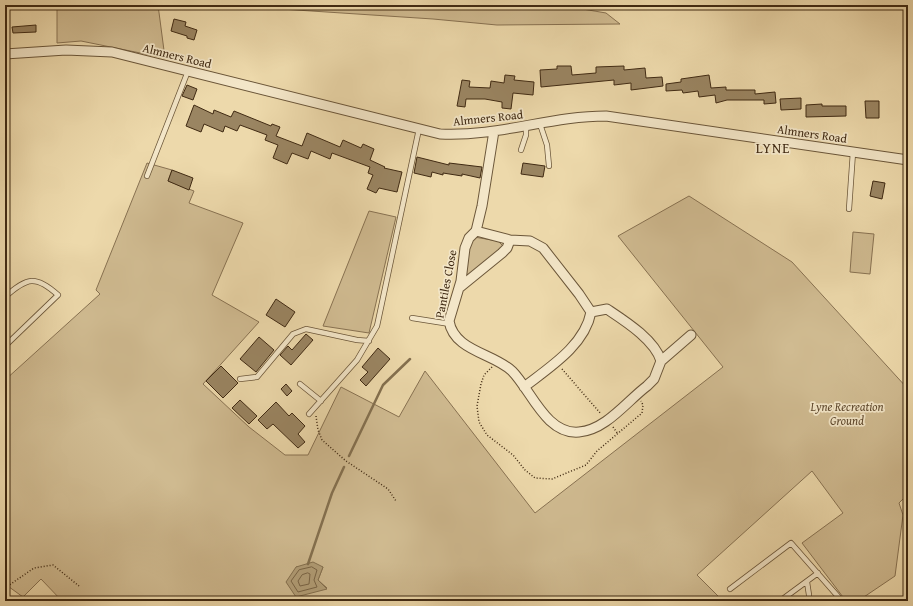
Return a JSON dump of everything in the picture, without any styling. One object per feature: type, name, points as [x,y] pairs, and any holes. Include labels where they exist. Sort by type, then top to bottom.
[{"type":"street","name":"Almners Road","points":[[5,54],[66,50],[102,51],[440,134],[464,135],[586,116],[606,116],[908,160]]},
{"type":"street","name":"Pantiles Close","points":[[494,131],[482,206],[476,231],[469,238],[466,248],[459,288],[450,324],[458,339],[474,350],[496,360],[512,372],[544,416],[560,427],[579,432],[598,426],[654,379],[661,361]]},
{"type":"street","points":[[476,231],[510,240],[530,241],[543,248],[591,312],[589,322],[580,338],[570,351],[555,361],[524,387]]},
{"type":"street","points":[[459,288],[502,253],[507,248],[510,240]]},
{"type":"street","points":[[591,312],[607,309],[627,322],[656,349],[661,361],[691,335]]},
{"type":"lane","points":[[147,176],[188,71]]},
{"type":"lane","points":[[540,124],[547,145],[549,166]]},
{"type":"lane","points":[[521,150],[526,135],[526,126]]},
{"type":"lane","points":[[309,414],[357,360],[377,326],[419,129]]},
{"type":"lane","points":[[849,209],[853,152]]},
{"type":"lane","points":[[5,296],[21,284],[32,280],[47,286],[58,296],[5,346]]},
{"type":"lane","points":[[412,318],[450,324]]},
{"type":"lane","points":[[240,379],[257,377],[293,334],[306,329],[357,340],[369,341]]},
{"type":"lane","points":[[300,384],[321,401]]},
{"type":"lane","points":[[730,590],[791,543],[842,601]]},
{"type":"lane","points":[[780,601],[818,573]]},
{"type":"lane","points":[[807,582],[810,595],[808,601]]},
{"type":"path","points":[[496,360],[493,367],[484,375],[481,384],[477,406],[479,422],[487,435],[513,455],[525,470],[535,478],[552,479],[586,465],[597,451],[642,413],[643,405],[636,394]]},
{"type":"path","points":[[555,361],[606,419]]},
{"type":"path","points":[[315,408],[318,430],[322,440],[346,461],[388,489],[396,501]]},
{"type":"path","points":[[5,588],[34,568],[53,565],[79,586]]},
{"type":"green space","points":[[57,5],[158,5],[165,58],[81,41],[57,43]]},
{"type":"green space","points":[[220,5],[559,5],[606,13],[620,24],[497,25],[433,19]]},
{"type":"green space","name":"Lyne Recreation Ground","points":[[147,163],[172,170],[168,181],[194,191],[189,203],[243,223],[212,295],[259,322],[203,384],[249,427],[285,455],[308,455],[341,387],[399,417],[425,371],[535,513],[723,367],[618,236],[689,196],[792,262],[908,389],[908,494],[899,503],[903,515],[895,576],[858,601],[846,601],[802,543],[843,513],[812,471],[697,575],[723,601],[300,601],[292,597],[289,601],[62,601],[41,579],[23,597],[5,584],[5,380],[100,294],[96,290]],"holes":[[[296,567],[323,567],[318,580],[327,588]]]},
{"type":"green space","points":[[369,211],[396,217],[369,333],[323,326]]},
{"type":"green space","points":[[853,232],[874,234],[870,274],[850,272]]},
{"type":"green space","points":[[474,237],[498,241],[503,246],[465,280],[469,244]]},
{"type":"water","points":[[313,562],[323,567],[318,580],[327,589],[296,597],[286,582],[296,567]]},
{"type":"building","points":[[174,19],[186,22],[185,26],[197,30],[194,40],[171,31]]},
{"type":"building","points":[[36,25],[36,32],[13,33],[12,27]]},
{"type":"building","points":[[557,66],[571,66],[572,75],[596,73],[596,67],[624,66],[624,70],[645,68],[646,78],[662,77],[663,86],[631,90],[631,83],[614,85],[614,80],[541,87],[540,70],[557,69]]},
{"type":"building","points":[[505,75],[515,76],[514,80],[534,82],[533,95],[513,93],[511,109],[502,108],[502,102],[485,99],[466,99],[465,107],[457,106],[462,80],[470,81],[469,87],[490,88],[491,81],[504,83]]},
{"type":"building","points":[[709,75],[711,88],[726,87],[726,90],[755,90],[755,94],[775,92],[776,103],[764,104],[764,100],[727,100],[716,103],[715,95],[699,97],[698,91],[683,93],[682,90],[666,91],[666,84],[681,82],[681,79]]},
{"type":"building","points":[[187,85],[197,89],[193,100],[182,96]]},
{"type":"building","points":[[801,98],[801,109],[781,110],[780,99]]},
{"type":"building","points":[[865,101],[879,101],[879,118],[866,118]]},
{"type":"building","points":[[822,104],[822,106],[846,106],[846,116],[806,117],[806,105]]},
{"type":"building","points":[[194,105],[213,114],[214,110],[231,117],[234,111],[271,126],[272,124],[280,127],[276,136],[302,146],[307,133],[340,147],[343,140],[361,148],[363,144],[374,149],[370,160],[385,167],[384,168],[402,172],[397,192],[379,188],[376,193],[367,189],[373,175],[368,173],[370,167],[332,153],[330,159],[311,151],[308,159],[292,153],[287,164],[273,158],[278,145],[265,140],[267,135],[240,125],[237,131],[225,126],[223,132],[204,124],[201,132],[186,126]]},
{"type":"building","points":[[417,157],[449,165],[449,163],[482,167],[480,178],[462,174],[462,176],[443,173],[443,175],[432,172],[431,177],[414,173]]},
{"type":"building","points":[[523,163],[545,166],[543,177],[521,174]]},
{"type":"building","points":[[172,170],[193,178],[189,190],[168,181]]},
{"type":"building","points":[[873,181],[885,183],[882,199],[870,196]]},
{"type":"building","points":[[276,299],[295,312],[285,327],[266,315]]},
{"type":"building","points":[[306,334],[313,340],[291,365],[280,355],[288,346],[292,350]]},
{"type":"building","points":[[259,337],[274,350],[256,372],[240,359]]},
{"type":"building","points":[[378,348],[390,359],[366,386],[360,380],[368,372],[362,367]]},
{"type":"building","points":[[221,366],[238,383],[223,398],[206,381]]},
{"type":"building","points":[[286,384],[292,391],[287,396],[281,389]]},
{"type":"building","points":[[240,400],[257,416],[249,424],[232,408]]},
{"type":"building","points":[[276,402],[289,416],[292,413],[305,426],[298,434],[305,442],[298,448],[273,424],[267,429],[258,420]]},
{"type":"waterway","points":[[349,456],[383,385],[410,359]]},
{"type":"waterway","points":[[308,564],[332,493],[344,467]]},
{"type":"district","name":"LYNE","points":[[773,148]]}]
